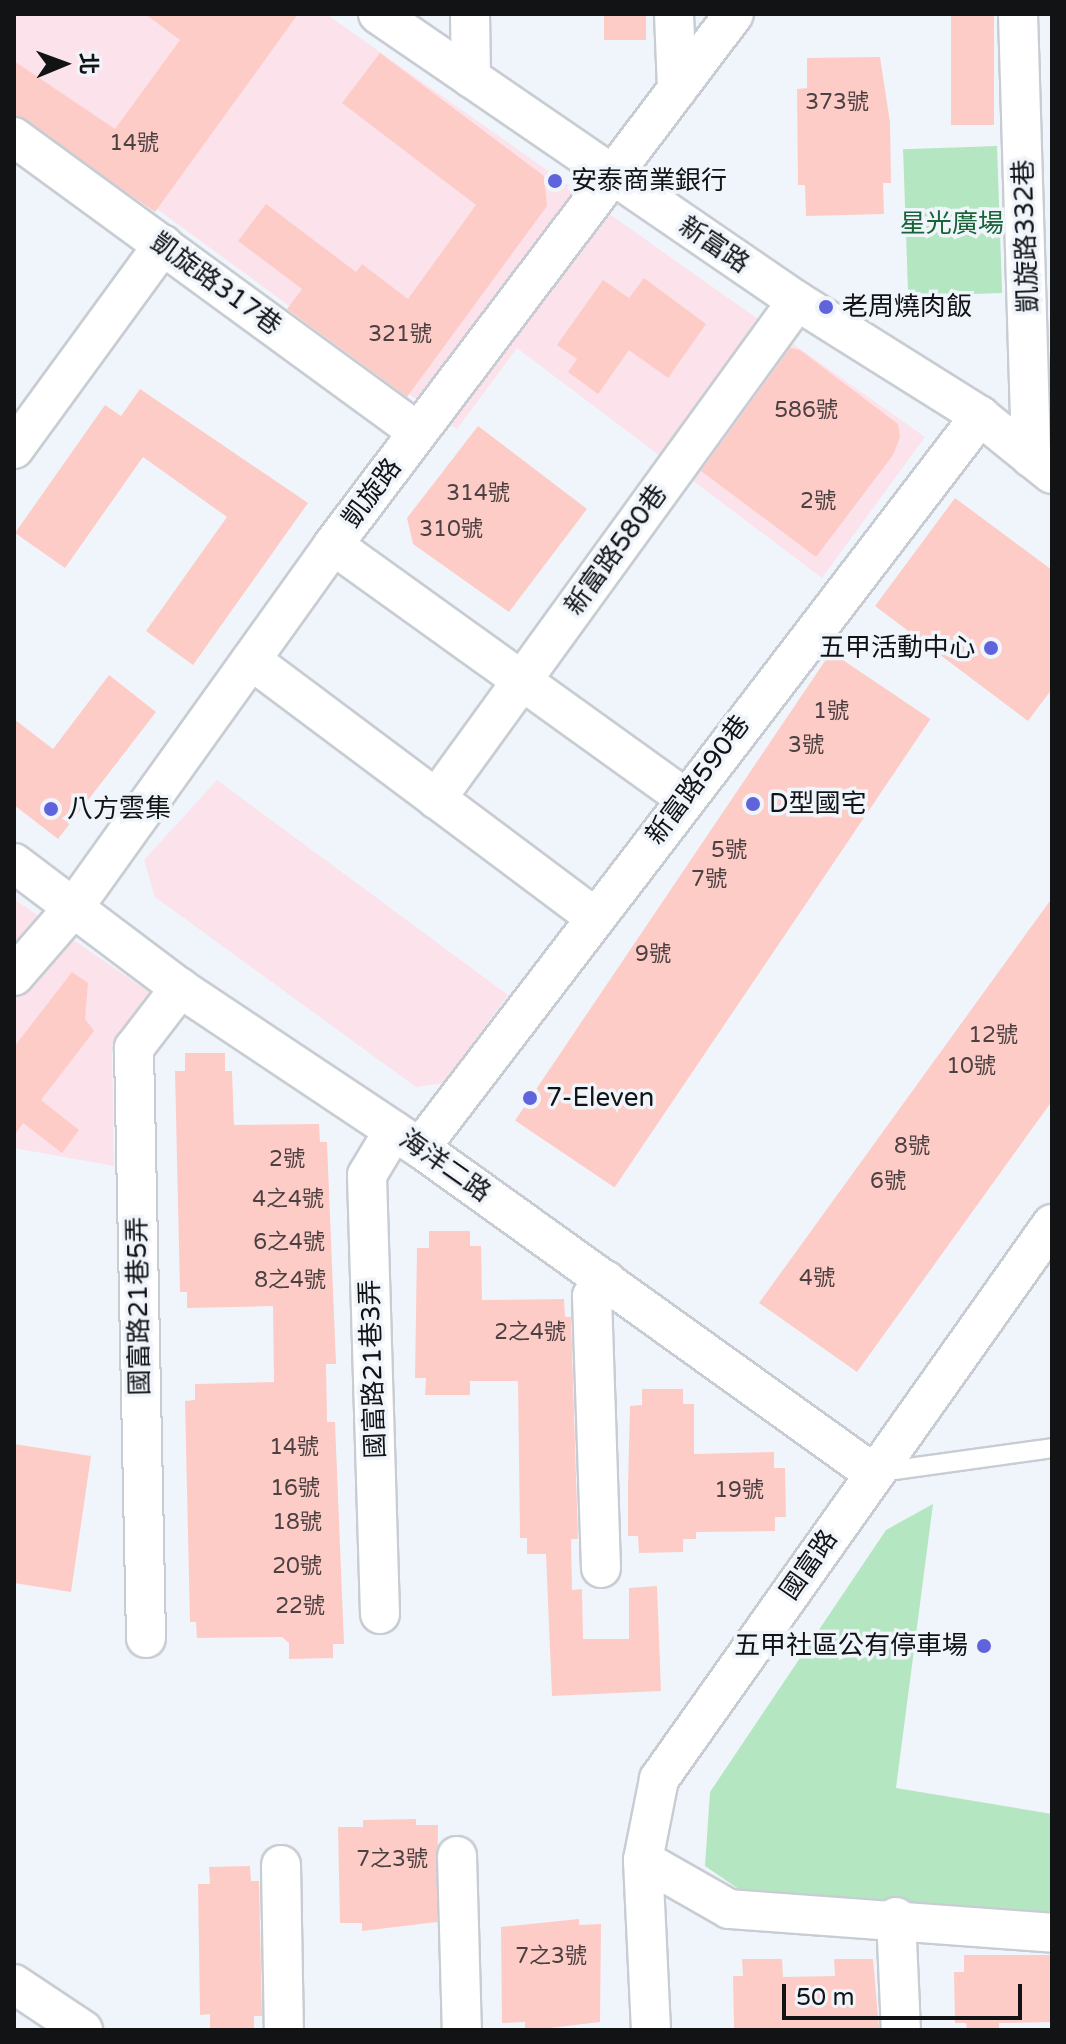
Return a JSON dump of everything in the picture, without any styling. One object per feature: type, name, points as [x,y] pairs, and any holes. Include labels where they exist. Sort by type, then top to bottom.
[{"type":"street","name":"新富路","points":[[378,14],[797,301],[980,416],[1041,466]]},
{"type":"street","points":[[470,14],[471,78]]},
{"type":"street","points":[[674,14],[677,90]]},
{"type":"street","name":"凱旋路","points":[[14,976],[74,907],[333,545],[734,14]]},
{"type":"street","name":"凱旋路332巷","points":[[1018,14],[1039,220],[1041,466]]},
{"type":"street","name":"凱旋路317巷","points":[[14,137],[418,432]]},
{"type":"street","points":[[14,449],[163,245]]},
{"type":"street","name":"新富路580巷","points":[[436,799],[797,301]]},
{"type":"street","name":"新富路590巷","points":[[407,1139],[594,917],[980,416]]},
{"type":"street","points":[[333,545],[684,797]]},
{"type":"street","points":[[251,660],[594,917]]},
{"type":"street","name":"海洋二路","points":[[14,863],[180,988],[407,1139],[873,1473]]},
{"type":"street","name":"國富路21巷5弄","points":[[146,1638],[134,1048],[180,988]]},
{"type":"street","name":"國富路21巷3弄","points":[[380,1614],[367,1175],[407,1139]]},
{"type":"street","name":"國富路","points":[[651,2030],[643,1860],[669,1764],[1052,1224]]},
{"type":"street","points":[[601,1568],[592,1296],[606,1280]]},
{"type":"street","points":[[457,1856],[462,2030]]},
{"type":"street","points":[[643,1860],[729,1909],[896,1917],[1052,1933]]},
{"type":"street","points":[[281,1865],[284,2030]]},
{"type":"street","points":[[896,1917],[901,2030]]},
{"type":"street","points":[[14,1984],[83,2030]]},
{"type":"lane","points":[[873,1473],[1052,1448]]},
{"type":"shaded area","points":[[14,14],[326,14],[925,437],[822,578],[517,348],[457,429],[14,104]]},
{"type":"shaded area","points":[[217,780],[508,995],[444,1083],[416,1087],[155,897],[144,860]]},
{"type":"shaded area","points":[[14,899],[155,996],[112,1045],[114,1166],[14,1148]]},
{"type":"green space","name":"星光廣場","points":[[997,146],[1002,293],[908,296],[903,149]]},
{"type":"green space","points":[[933,1504],[896,1788],[1052,1814],[1052,1925],[743,1892],[705,1866],[710,1792],[886,1530]]},
{"type":"building","points":[[145,14],[298,14],[155,212],[14,115],[14,61],[115,129],[180,40]]},
{"type":"building","points":[[604,14],[646,14],[646,40],[604,40]]},
{"type":"building","points":[[951,14],[994,14],[994,125],[951,125]]},
{"type":"building","points":[[380,53],[544,176],[547,206],[407,397],[287,309],[302,289],[238,241],[266,204],[356,272],[362,264],[408,299],[476,205],[342,103]]},
{"type":"building","points":[[880,57],[890,122],[891,183],[883,183],[884,214],[806,216],[805,185],[798,185],[797,89],[807,88],[807,58]]},
{"type":"building","points":[[644,278],[706,324],[668,378],[629,350],[598,394],[568,372],[577,359],[557,345],[603,280],[629,298]]},
{"type":"building","points":[[790,348],[800,350],[898,424],[900,437],[893,455],[816,557],[701,471]]},
{"type":"building","points":[[140,389],[308,503],[193,665],[146,631],[227,517],[143,457],[65,568],[15,533],[105,405],[121,416]]},
{"type":"building","points":[[478,426],[587,509],[509,612],[413,544],[407,518]]},
{"type":"building","name":"五甲活動中心","points":[[955,498],[1052,570],[1052,689],[1028,721],[875,606]]},
{"type":"building","points":[[831,652],[930,719],[615,1188],[515,1120]]},
{"type":"building","points":[[109,675],[156,712],[58,839],[14,805],[14,719],[53,749]]},
{"type":"building","points":[[1052,898],[1052,1101],[857,1372],[759,1303]]},
{"type":"building","points":[[72,972],[88,983],[85,1019],[94,1031],[41,1100],[79,1130],[62,1153],[23,1123],[14,1136],[14,1047]]},
{"type":"building","points":[[185,1053],[225,1053],[225,1071],[232,1071],[234,1125],[319,1124],[320,1142],[327,1142],[336,1364],[326,1364],[327,1422],[335,1422],[344,1644],[333,1644],[333,1658],[289,1659],[289,1643],[282,1637],[197,1638],[196,1622],[190,1622],[185,1401],[195,1400],[195,1384],[274,1382],[273,1306],[187,1308],[187,1292],[180,1292],[175,1071],[185,1071]]},
{"type":"building","points":[[429,1231],[470,1231],[470,1246],[481,1246],[482,1300],[564,1299],[565,1317],[571,1317],[578,1539],[571,1539],[572,1590],[582,1589],[583,1639],[629,1639],[629,1588],[657,1586],[661,1691],[552,1696],[546,1554],[527,1554],[527,1538],[520,1538],[518,1381],[470,1381],[470,1395],[425,1395],[426,1378],[415,1378],[417,1248],[429,1248]]},
{"type":"building","points":[[642,1389],[683,1389],[683,1404],[694,1404],[694,1454],[774,1452],[774,1468],[785,1468],[786,1517],[775,1517],[775,1531],[696,1532],[696,1539],[683,1539],[683,1552],[639,1553],[638,1536],[628,1536],[628,1486],[630,1406],[642,1405]]},
{"type":"building","points":[[14,1444],[91,1456],[71,1592],[14,1583]]},
{"type":"building","points":[[416,1819],[416,1825],[438,1825],[437,1922],[362,1931],[362,1923],[340,1923],[338,1827],[363,1827],[363,1820]]},
{"type":"building","points":[[250,1866],[251,1881],[259,1881],[262,2016],[254,2016],[254,2029],[210,2030],[210,2014],[200,2015],[198,1884],[210,1884],[209,1867]]},
{"type":"building","points":[[579,1919],[579,1925],[601,1924],[600,2022],[533,2030],[525,2030],[525,2022],[502,2023],[501,1927]]},
{"type":"building","points":[[964,1955],[1052,1955],[1052,2022],[999,2023],[999,2030],[967,2030],[966,2023],[955,2023],[954,1972],[964,1972]]},
{"type":"building","points":[[742,1959],[782,1959],[783,1977],[835,1976],[834,1959],[873,1959],[879,2028],[734,2028],[733,1976],[743,1976]]},
{"type":"place","name":"安泰商業銀行","points":[[555,181]]},
{"type":"place","name":"老周燒肉飯","points":[[826,307]]},
{"type":"place","name":"五甲活動中心","points":[[991,648]]},
{"type":"place","name":"D型國宅","points":[[753,804]]},
{"type":"place","name":"八方雲集","points":[[51,809]]},
{"type":"place","name":"7-Eleven","points":[[530,1098]]},
{"type":"place","name":"五甲社區公有停車場","points":[[984,1646]]}]
